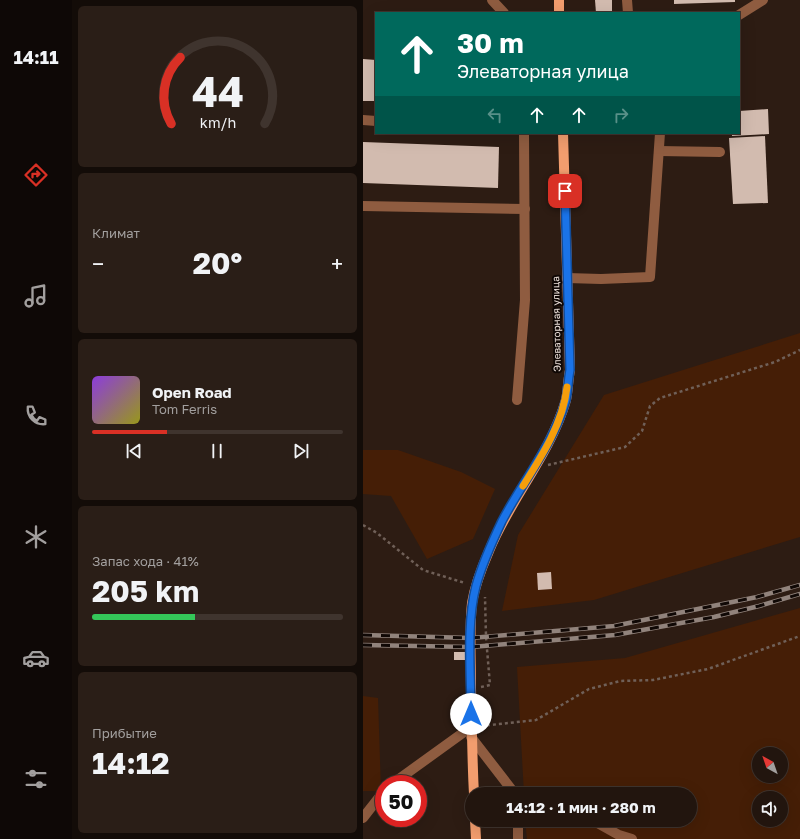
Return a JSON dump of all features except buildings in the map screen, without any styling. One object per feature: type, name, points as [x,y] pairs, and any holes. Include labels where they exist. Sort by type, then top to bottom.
[{"type":"main road","points":[[559,0],[559,12]]},
{"type":"main road","name":"Элеваторная улица","points":[[474,787],[471,737],[471,642],[473,602],[476,586],[488,552],[502,521],[553,434],[566,399],[570,370],[563,134]]},
{"type":"main road","points":[[475,827],[476,839]]},
{"type":"lane","points":[[492,0],[503,12]]},
{"type":"lane","points":[[627,0],[628,12]]},
{"type":"lane","points":[[740,14],[763,0]]},
{"type":"lane","points":[[363,120],[375,120]]},
{"type":"lane","points":[[517,400],[525,300],[524,134]]},
{"type":"lane","points":[[567,278],[650,276],[660,134]]},
{"type":"lane","points":[[659,151],[720,152]]},
{"type":"lane","points":[[363,206],[525,210]]},
{"type":"lane","points":[[404,775],[471,727]]},
{"type":"lane","points":[[471,737],[510,787]]},
{"type":"lane","points":[[363,818],[375,803]]},
{"type":"lane","points":[[518,827],[519,839]]},
{"type":"lane","points":[[605,827],[619,835],[632,839]]},
{"type":"path","points":[[534,468],[625,447],[642,431],[651,406],[660,398],[775,362],[800,350]]},
{"type":"path","points":[[363,525],[377,533],[423,570],[476,586],[485,593],[486,636],[490,685],[471,689]]},
{"type":"path","points":[[471,727],[536,720],[589,689],[620,681],[653,680],[708,669],[800,636]]},
{"type":"shaded area","points":[[800,333],[800,537],[594,600],[502,611],[518,535],[604,395]]},
{"type":"shaded area","points":[[363,450],[398,450],[461,472],[495,489],[473,539],[427,559],[391,496],[363,494]]},
{"type":"shaded area","points":[[800,608],[800,839],[527,839],[526,827],[697,827],[697,787],[524,787],[517,667],[625,658]]},
{"type":"shaded area","points":[[363,696],[378,698],[380,775],[375,775],[375,791],[363,791]]},
{"type":"railway","points":[[363,635],[471,638],[614,626],[757,597],[800,585]]},
{"type":"railway","points":[[363,645],[471,647],[615,635],[714,617],[800,594]]},
{"type":"slow traffic","points":[[523,486],[553,434],[566,399],[567,387]]},
{"type":"route","points":[[471,714],[471,623],[476,586],[488,552],[502,521],[553,434],[566,399],[570,370],[565,191]]}]
